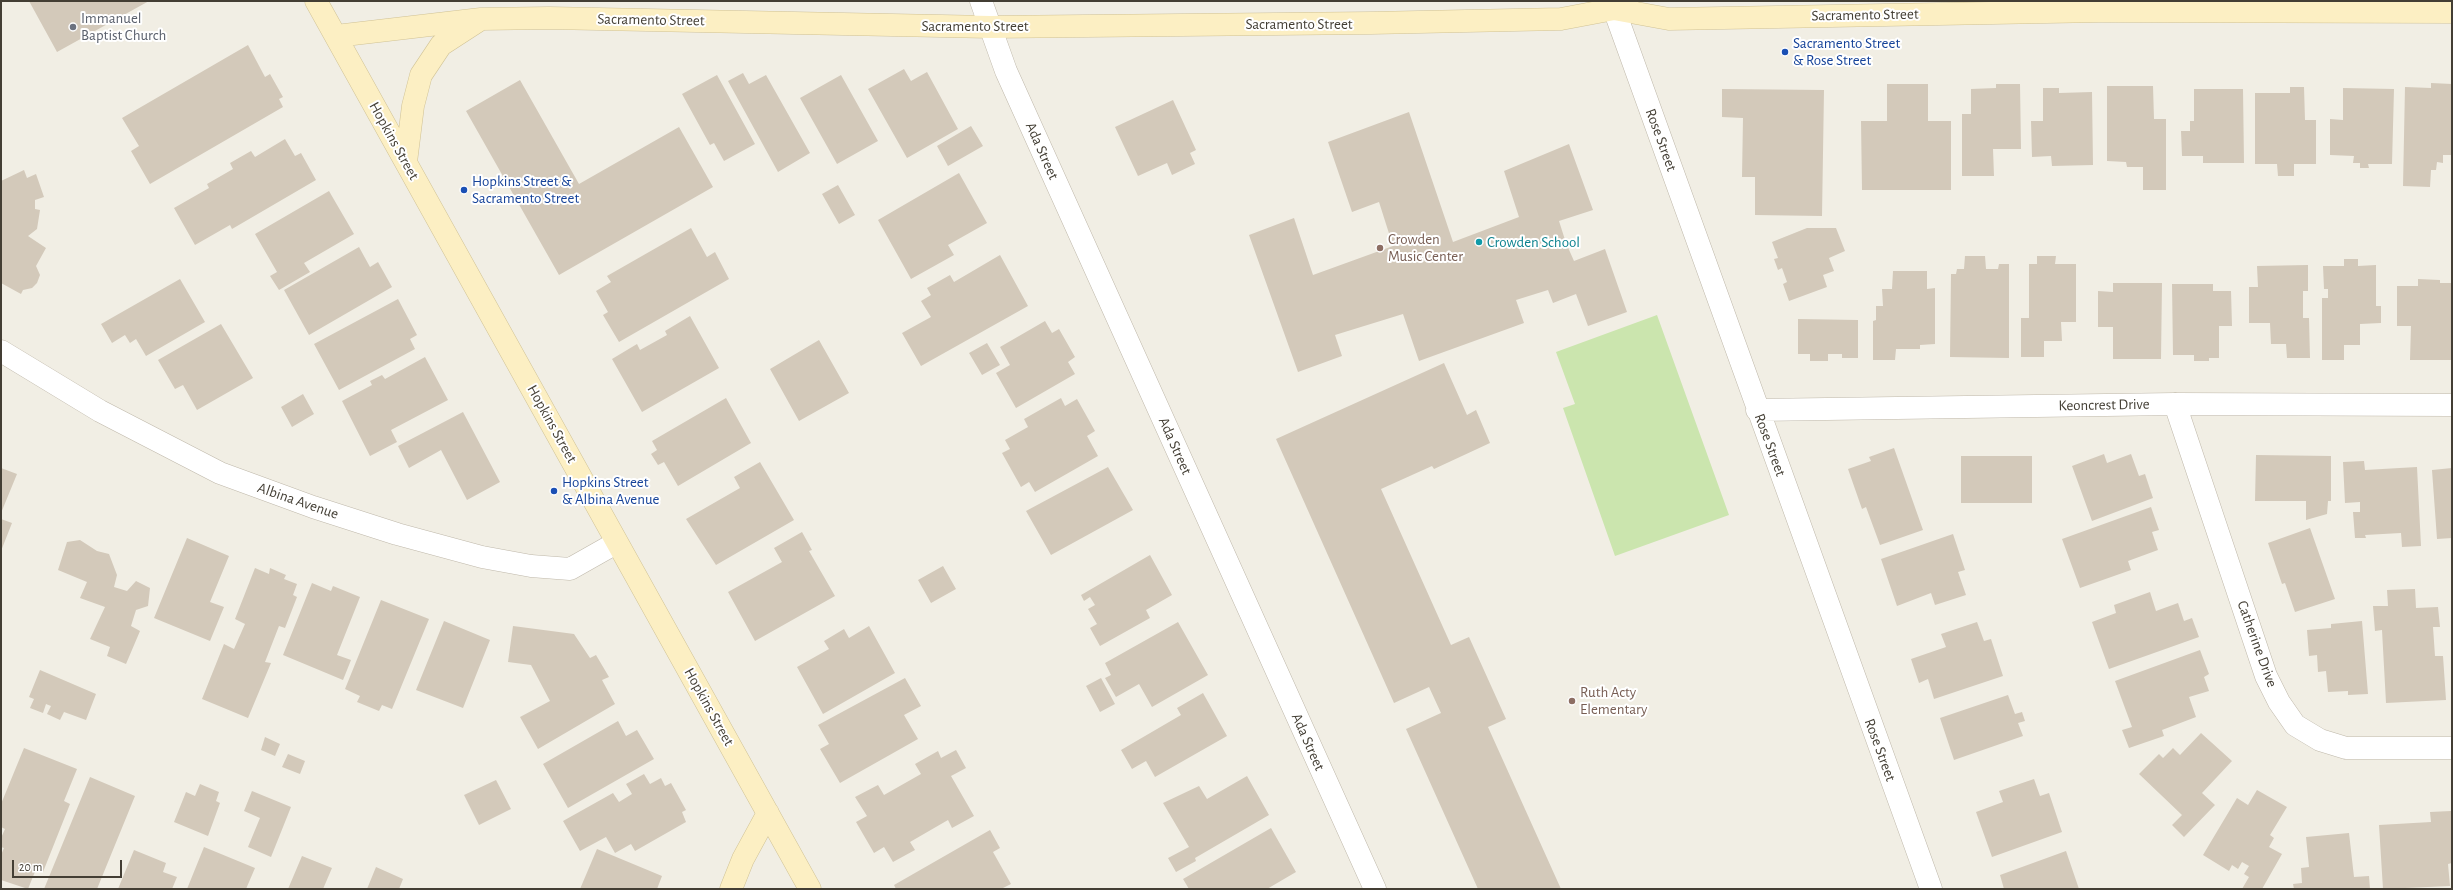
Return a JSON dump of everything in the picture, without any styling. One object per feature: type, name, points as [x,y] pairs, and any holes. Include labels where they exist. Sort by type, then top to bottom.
[{"type":"street","name":"Hopkins Street","points":[[316,1],[616,543],[810,889]]},
{"type":"street","name":"Ada Street","points":[[981,1],[1006,71],[1375,889]]},
{"type":"street","name":"Sacramento Street","points":[[336,36],[481,19],[557,18],[990,26],[1370,23],[1561,18],[1618,4],[1669,19],[2085,11],[2452,12]]},
{"type":"street","name":"Rose Street","points":[[1618,4],[1757,410],[1931,889]]},
{"type":"street","points":[[406,162],[413,106],[421,75],[442,45],[481,19]]},
{"type":"street","name":"Albina Avenue","points":[[1,351],[100,411],[220,473],[313,507],[398,534],[482,557],[531,566],[570,569],[616,543]]},
{"type":"street","name":"Keoncrest Drive","points":[[1757,410],[2175,404],[2452,405]]},
{"type":"street","name":"Catherine Drive","points":[[2175,404],[2266,676],[2279,702],[2295,725],[2320,740],[2346,748],[2452,748]]},
{"type":"street","points":[[731,889],[743,859],[768,813]]},
{"type":"green space","points":[[1657,315],[1729,515],[1615,556],[1563,408],[1575,404],[1556,352]]},
{"type":"building","name":"Immanuel Baptist Church","points":[[29,1],[149,1],[57,52]]},
{"type":"building","points":[[248,45],[265,77],[270,74],[283,97],[279,99],[283,107],[150,184],[131,151],[139,146],[122,118]]},
{"type":"building","points":[[904,69],[911,81],[927,72],[958,129],[907,158],[868,89]]},
{"type":"building","points":[[743,73],[749,84],[766,75],[810,153],[778,172],[728,81]]},
{"type":"building","points":[[717,75],[755,144],[724,161],[714,143],[710,145],[682,94]]},
{"type":"building","points":[[841,75],[878,141],[837,164],[800,98]]},
{"type":"building","points":[[520,80],[579,184],[679,127],[713,187],[559,275],[466,111]]},
{"type":"building","points":[[2431,83],[2452,84],[2452,155],[2443,155],[2443,163],[2437,162],[2436,170],[2431,170],[2430,187],[2403,186],[2405,87],[2431,88]]},
{"type":"building","points":[[1887,84],[1928,84],[1928,121],[1951,121],[1951,190],[1862,190],[1861,121],[1887,121]]},
{"type":"building","points":[[1996,84],[2020,84],[2021,149],[1993,149],[1994,176],[1962,176],[1962,114],[1971,114],[1971,89],[1996,88]]},
{"type":"building","points":[[2107,86],[2153,86],[2154,119],[2166,119],[2166,190],[2143,190],[2143,167],[2127,167],[2126,162],[2107,161]]},
{"type":"building","points":[[2290,87],[2304,87],[2305,120],[2316,120],[2316,164],[2294,164],[2294,176],[2278,176],[2277,164],[2255,164],[2255,93],[2290,93]]},
{"type":"building","points":[[2043,88],[2059,88],[2059,93],[2092,92],[2093,165],[2052,166],[2051,156],[2032,157],[2031,121],[2043,121]]},
{"type":"building","points":[[2343,88],[2394,89],[2392,164],[2368,164],[2369,168],[2360,168],[2360,163],[2353,163],[2354,156],[2330,155],[2330,119],[2343,120]]},
{"type":"building","points":[[1722,89],[1824,90],[1822,216],[1755,215],[1755,177],[1742,177],[1743,118],[1722,117]]},
{"type":"building","points":[[2194,89],[2243,89],[2244,163],[2203,163],[2203,156],[2182,156],[2181,131],[2190,131],[2190,121],[2194,121]]},
{"type":"building","points":[[1173,100],[1196,150],[1190,153],[1195,164],[1172,175],[1167,163],[1138,176],[1115,127]]},
{"type":"building","name":"Crowden School","points":[[1409,112],[1453,242],[1519,217],[1504,171],[1569,144],[1593,210],[1559,221],[1566,243],[1574,261],[1605,249],[1627,312],[1588,326],[1576,294],[1553,303],[1548,290],[1516,300],[1524,323],[1419,361],[1403,314],[1335,335],[1342,356],[1298,372],[1249,235],[1294,218],[1313,275],[1393,246],[1379,202],[1352,212],[1328,142]]},
{"type":"building","points":[[971,126],[983,146],[948,166],[937,146]]},
{"type":"building","points":[[285,139],[295,156],[301,153],[316,180],[232,229],[230,225],[195,245],[174,208],[209,188],[207,184],[233,169],[230,163],[251,151],[255,157]]},
{"type":"building","points":[[24,170],[27,178],[36,174],[44,197],[35,200],[35,209],[40,210],[37,229],[28,236],[46,248],[36,266],[40,275],[37,283],[32,288],[23,290],[21,294],[1,283],[1,181]]},
{"type":"building","points":[[959,173],[987,223],[948,245],[954,255],[911,279],[878,220]]},
{"type":"building","points":[[838,185],[855,215],[839,224],[822,194]]},
{"type":"building","points":[[329,191],[354,234],[304,263],[310,272],[279,290],[270,276],[277,272],[255,234]]},
{"type":"building","points":[[691,228],[707,257],[715,252],[729,279],[619,342],[603,315],[608,312],[596,291],[611,282],[607,276]]},
{"type":"building","points":[[1807,228],[1836,228],[1845,251],[1829,258],[1834,271],[1823,275],[1827,287],[1789,301],[1783,284],[1787,282],[1782,268],[1778,270],[1774,259],[1778,258],[1772,242]]},
{"type":"building","points":[[359,247],[370,267],[378,262],[392,287],[309,335],[284,290]]},
{"type":"building","points":[[1000,255],[1028,306],[921,366],[902,333],[931,317],[921,301],[931,295],[927,288],[950,275],[954,282]]},
{"type":"building","points":[[1965,256],[1985,256],[1986,269],[1998,269],[1999,264],[2009,264],[2009,358],[1950,357],[1951,274],[1956,274],[1957,269],[1964,269]]},
{"type":"building","points":[[2037,256],[2056,256],[2055,264],[2076,264],[2076,322],[2061,322],[2062,341],[2044,341],[2044,357],[2021,357],[2021,318],[2029,318],[2029,264],[2037,264]]},
{"type":"building","points":[[2344,259],[2358,259],[2358,266],[2376,265],[2376,306],[2381,306],[2381,323],[2360,324],[2360,345],[2344,345],[2344,360],[2322,360],[2322,298],[2328,298],[2328,289],[2324,289],[2323,266],[2344,266]]},
{"type":"building","points":[[2308,265],[2308,291],[2303,291],[2303,318],[2309,318],[2310,358],[2287,358],[2286,344],[2271,344],[2270,323],[2249,323],[2249,287],[2258,287],[2257,266]]},
{"type":"building","points":[[1893,271],[1927,271],[1927,289],[1935,288],[1935,344],[1920,345],[1920,349],[1896,349],[1895,360],[1873,360],[1873,321],[1876,320],[1876,306],[1883,306],[1882,289],[1892,289]]},
{"type":"building","points":[[180,279],[205,322],[146,356],[136,339],[130,343],[125,335],[112,343],[101,324]]},
{"type":"building","points":[[2418,279],[2440,280],[2440,283],[2452,283],[2452,360],[2410,360],[2411,326],[2397,326],[2397,286],[2418,286]]},
{"type":"building","points":[[2113,283],[2162,283],[2161,359],[2113,359],[2113,327],[2098,327],[2098,291],[2113,292]]},
{"type":"building","points":[[2172,284],[2213,284],[2213,291],[2231,291],[2232,326],[2219,326],[2219,358],[2209,358],[2209,361],[2194,361],[2194,355],[2173,355]]},
{"type":"building","points":[[398,299],[417,335],[410,339],[415,349],[339,390],[314,344]]},
{"type":"building","points":[[690,316],[719,368],[642,412],[612,359],[637,344],[640,350],[667,335],[665,331]]},
{"type":"building","points":[[1798,319],[1858,320],[1858,358],[1842,358],[1842,354],[1828,354],[1828,361],[1810,361],[1810,354],[1798,354]]},
{"type":"building","points":[[1045,321],[1052,333],[1059,329],[1075,357],[1068,362],[1075,374],[1016,408],[996,373],[1010,365],[1000,347]]},
{"type":"building","points":[[221,324],[253,378],[197,410],[183,385],[175,389],[158,360]]},
{"type":"building","points":[[819,340],[849,393],[799,421],[770,369]]},
{"type":"building","points":[[987,343],[1000,365],[982,375],[969,353]]},
{"type":"building","points":[[425,357],[448,400],[391,430],[397,442],[370,456],[342,401],[372,385],[370,381],[382,375],[385,379]]},
{"type":"building","points":[[1444,363],[1467,415],[1476,410],[1490,443],[1434,469],[1432,466],[1381,489],[1451,645],[1469,637],[1506,719],[1488,727],[1561,889],[1478,889],[1406,729],[1441,713],[1429,687],[1394,703],[1276,439]]},
{"type":"building","points":[[303,394],[314,414],[292,427],[281,407]]},
{"type":"building","points":[[726,398],[751,443],[678,486],[664,462],[658,465],[651,454],[657,450],[652,441]]},
{"type":"building","points":[[1061,398],[1065,406],[1077,399],[1095,431],[1087,436],[1098,456],[1035,492],[1029,482],[1021,487],[1002,453],[1010,449],[1005,440],[1028,427],[1024,419]]},
{"type":"building","points":[[463,412],[500,482],[467,500],[441,450],[409,468],[398,446]]},
{"type":"building","points":[[1894,448],[1923,530],[1880,545],[1866,507],[1862,509],[1848,469],[1871,461],[1869,457]]},
{"type":"building","points":[[2104,454],[2107,463],[2131,454],[2139,476],[2145,474],[2153,498],[2092,521],[2072,466]]},
{"type":"building","points":[[2256,455],[2331,456],[2331,501],[2328,501],[2327,514],[2306,520],[2306,501],[2255,501]]},
{"type":"building","points":[[1961,456],[2032,456],[2032,503],[1961,503]]},
{"type":"building","points":[[2364,461],[2365,470],[2417,467],[2421,546],[2402,547],[2401,533],[2365,535],[2366,538],[2355,538],[2353,512],[2360,512],[2360,502],[2345,503],[2343,462]]},
{"type":"building","points":[[760,462],[794,520],[716,565],[686,519],[740,488],[734,477]]},
{"type":"building","points":[[1108,467],[1133,510],[1051,555],[1026,511]]},
{"type":"building","points":[[1,468],[17,474],[1,513]]},
{"type":"building","points":[[2452,468],[2452,538],[2437,539],[2432,470]]},
{"type":"building","points":[[2151,507],[2159,530],[2152,532],[2158,550],[2128,561],[2131,570],[2080,588],[2062,539]]},
{"type":"building","points":[[1,519],[12,523],[1,551]]},
{"type":"building","points":[[2310,528],[2335,599],[2295,612],[2285,583],[2282,584],[2268,543]]},
{"type":"building","points":[[802,532],[812,550],[809,551],[835,596],[755,641],[728,592],[782,562],[774,548]]},
{"type":"building","points":[[1953,534],[1965,570],[1958,572],[1966,595],[1935,605],[1931,593],[1897,606],[1881,559]]},
{"type":"building","points":[[187,538],[229,556],[210,602],[224,607],[210,641],[154,618]]},
{"type":"building","points":[[80,540],[97,551],[109,554],[117,575],[114,587],[127,591],[136,581],[150,588],[148,606],[136,610],[131,626],[140,631],[126,664],[107,656],[110,647],[90,639],[105,607],[80,598],[87,582],[58,570],[67,542]]},
{"type":"building","points":[[1150,555],[1172,595],[1146,610],[1150,618],[1100,646],[1090,628],[1097,624],[1088,609],[1095,605],[1090,597],[1084,601],[1081,595]]},
{"type":"building","points":[[943,566],[956,589],[931,603],[918,580]]},
{"type":"building","points":[[255,568],[269,574],[270,568],[286,575],[284,579],[297,584],[293,595],[297,597],[285,628],[279,626],[265,662],[271,663],[248,718],[202,699],[224,644],[234,649],[245,624],[235,619]]},
{"type":"building","points":[[312,583],[331,591],[333,586],[360,597],[337,655],[351,660],[343,680],[283,655]]},
{"type":"building","points":[[2415,589],[2416,608],[2438,607],[2440,627],[2433,627],[2435,656],[2443,656],[2446,700],[2386,703],[2382,630],[2375,631],[2373,606],[2388,606],[2387,590]]},
{"type":"building","points":[[2150,592],[2156,611],[2178,603],[2184,621],[2192,618],[2199,637],[2109,669],[2092,622],[2116,613],[2114,605]]},
{"type":"building","points":[[381,600],[429,619],[392,709],[382,705],[379,711],[357,702],[360,696],[345,689]]},
{"type":"building","points":[[444,621],[490,640],[463,708],[416,690]]},
{"type":"building","points":[[2362,621],[2368,694],[2348,695],[2348,691],[2328,692],[2326,671],[2318,672],[2317,655],[2309,656],[2307,630],[2331,628],[2331,624]]},
{"type":"building","points":[[1178,622],[1208,675],[1152,707],[1139,684],[1116,697],[1105,678],[1111,675],[1105,663]]},
{"type":"building","points":[[1977,622],[1984,641],[1991,639],[2003,676],[1934,699],[1928,679],[1919,683],[1911,659],[1946,647],[1941,634]]},
{"type":"building","points":[[513,626],[574,634],[590,658],[596,655],[609,677],[602,680],[615,704],[538,749],[520,717],[550,701],[531,665],[508,662]]},
{"type":"building","points":[[869,626],[895,673],[823,714],[797,667],[829,649],[824,641],[844,629],[849,638]]},
{"type":"building","points":[[2200,650],[2209,674],[2204,677],[2209,691],[2189,697],[2196,717],[2162,730],[2164,736],[2129,748],[2122,730],[2132,727],[2115,681]]},
{"type":"building","points":[[40,670],[96,694],[86,720],[64,712],[60,720],[47,714],[51,706],[46,704],[43,713],[30,708],[34,699],[29,697]]},
{"type":"building","points":[[905,678],[921,706],[904,715],[918,739],[840,783],[820,749],[829,744],[818,725]]},
{"type":"building","points":[[1101,678],[1115,704],[1100,712],[1086,686]]},
{"type":"building","points":[[1203,693],[1227,736],[1155,777],[1146,761],[1132,769],[1121,750],[1181,715],[1177,708]]},
{"type":"building","points":[[2008,695],[2015,714],[2022,712],[2025,721],[2018,723],[2023,736],[1954,760],[1940,718]]},
{"type":"building","points":[[618,721],[626,736],[637,730],[654,759],[568,808],[543,764]]},
{"type":"building","points":[[2201,733],[2232,761],[2202,793],[2215,805],[2184,837],[2172,825],[2182,815],[2139,774],[2159,754],[2163,758],[2173,748],[2180,755]]},
{"type":"building","points":[[265,737],[280,744],[275,756],[261,750]]},
{"type":"building","points":[[24,748],[77,769],[64,801],[70,804],[43,872],[36,869],[28,889],[1,880],[1,855],[4,848],[1,847],[1,838],[5,829],[1,827],[1,804]]},
{"type":"building","points":[[956,750],[966,768],[951,776],[974,816],[952,828],[948,820],[910,842],[915,850],[893,862],[884,847],[874,853],[856,822],[867,816],[855,797],[878,785],[884,795],[921,774],[915,764],[938,751],[941,758]]},
{"type":"building","points":[[288,754],[305,761],[300,774],[282,767]]},
{"type":"building","points":[[644,774],[650,784],[661,778],[665,786],[671,783],[686,810],[682,812],[686,822],[635,851],[631,844],[615,853],[606,837],[580,851],[563,821],[613,793],[619,802],[632,794],[626,784]]},
{"type":"building","points":[[1247,776],[1269,815],[1195,858],[1196,861],[1176,872],[1168,858],[1189,847],[1163,803],[1199,786],[1207,799]]},
{"type":"building","points":[[90,777],[135,796],[97,889],[44,889]]},
{"type":"building","points":[[2034,779],[2040,796],[2049,793],[2062,832],[1992,857],[1976,812],[2003,802],[1999,791]]},
{"type":"building","points":[[496,780],[511,809],[479,825],[464,795]]},
{"type":"building","points":[[200,784],[219,792],[216,801],[220,803],[208,836],[174,822],[186,792],[195,796]]},
{"type":"building","points":[[2257,790],[2287,807],[2270,835],[2274,838],[2269,847],[2282,854],[2262,889],[2242,889],[2249,877],[2244,874],[2249,866],[2242,862],[2238,869],[2232,865],[2229,871],[2203,855],[2237,798],[2248,805]]},
{"type":"building","points":[[252,791],[291,807],[271,857],[248,847],[260,818],[244,811]]},
{"type":"building","points":[[2451,811],[2452,863],[2448,864],[2450,886],[2383,889],[2379,825],[2431,822],[2430,812]]},
{"type":"building","points":[[1271,828],[1296,872],[1267,889],[1189,889],[1183,879]]},
{"type":"building","points":[[990,830],[1000,848],[993,852],[1011,884],[1001,889],[896,889],[894,885]]},
{"type":"building","points":[[2349,833],[2354,877],[2369,876],[2370,889],[2294,889],[2293,884],[2302,883],[2301,868],[2309,867],[2306,837]]},
{"type":"building","points":[[204,847],[255,868],[246,889],[187,889]]},
{"type":"building","points":[[597,849],[662,876],[657,889],[580,889]]},
{"type":"building","points":[[134,850],[166,863],[163,872],[177,877],[172,889],[118,889]]},
{"type":"building","points":[[2066,851],[2079,889],[2004,889],[2000,875]]},
{"type":"building","points":[[302,856],[332,868],[323,889],[288,889]]},
{"type":"building","points":[[376,867],[403,879],[399,889],[367,889]]},
{"type":"place","name":"Immanuel Baptist Church","points":[[73,27]]},
{"type":"place","name":"Sacramento Street & Rose Street","points":[[1785,52]]},
{"type":"place","name":"Hopkins Street & Sacramento Street","points":[[464,190]]},
{"type":"place","name":"Crowden School","points":[[1479,242]]},
{"type":"place","name":"Crowden Music Center","points":[[1380,248]]},
{"type":"place","name":"Hopkins Street & Albina Avenue","points":[[554,491]]},
{"type":"place","name":"Ruth Acty Elementary","points":[[1572,701]]}]
